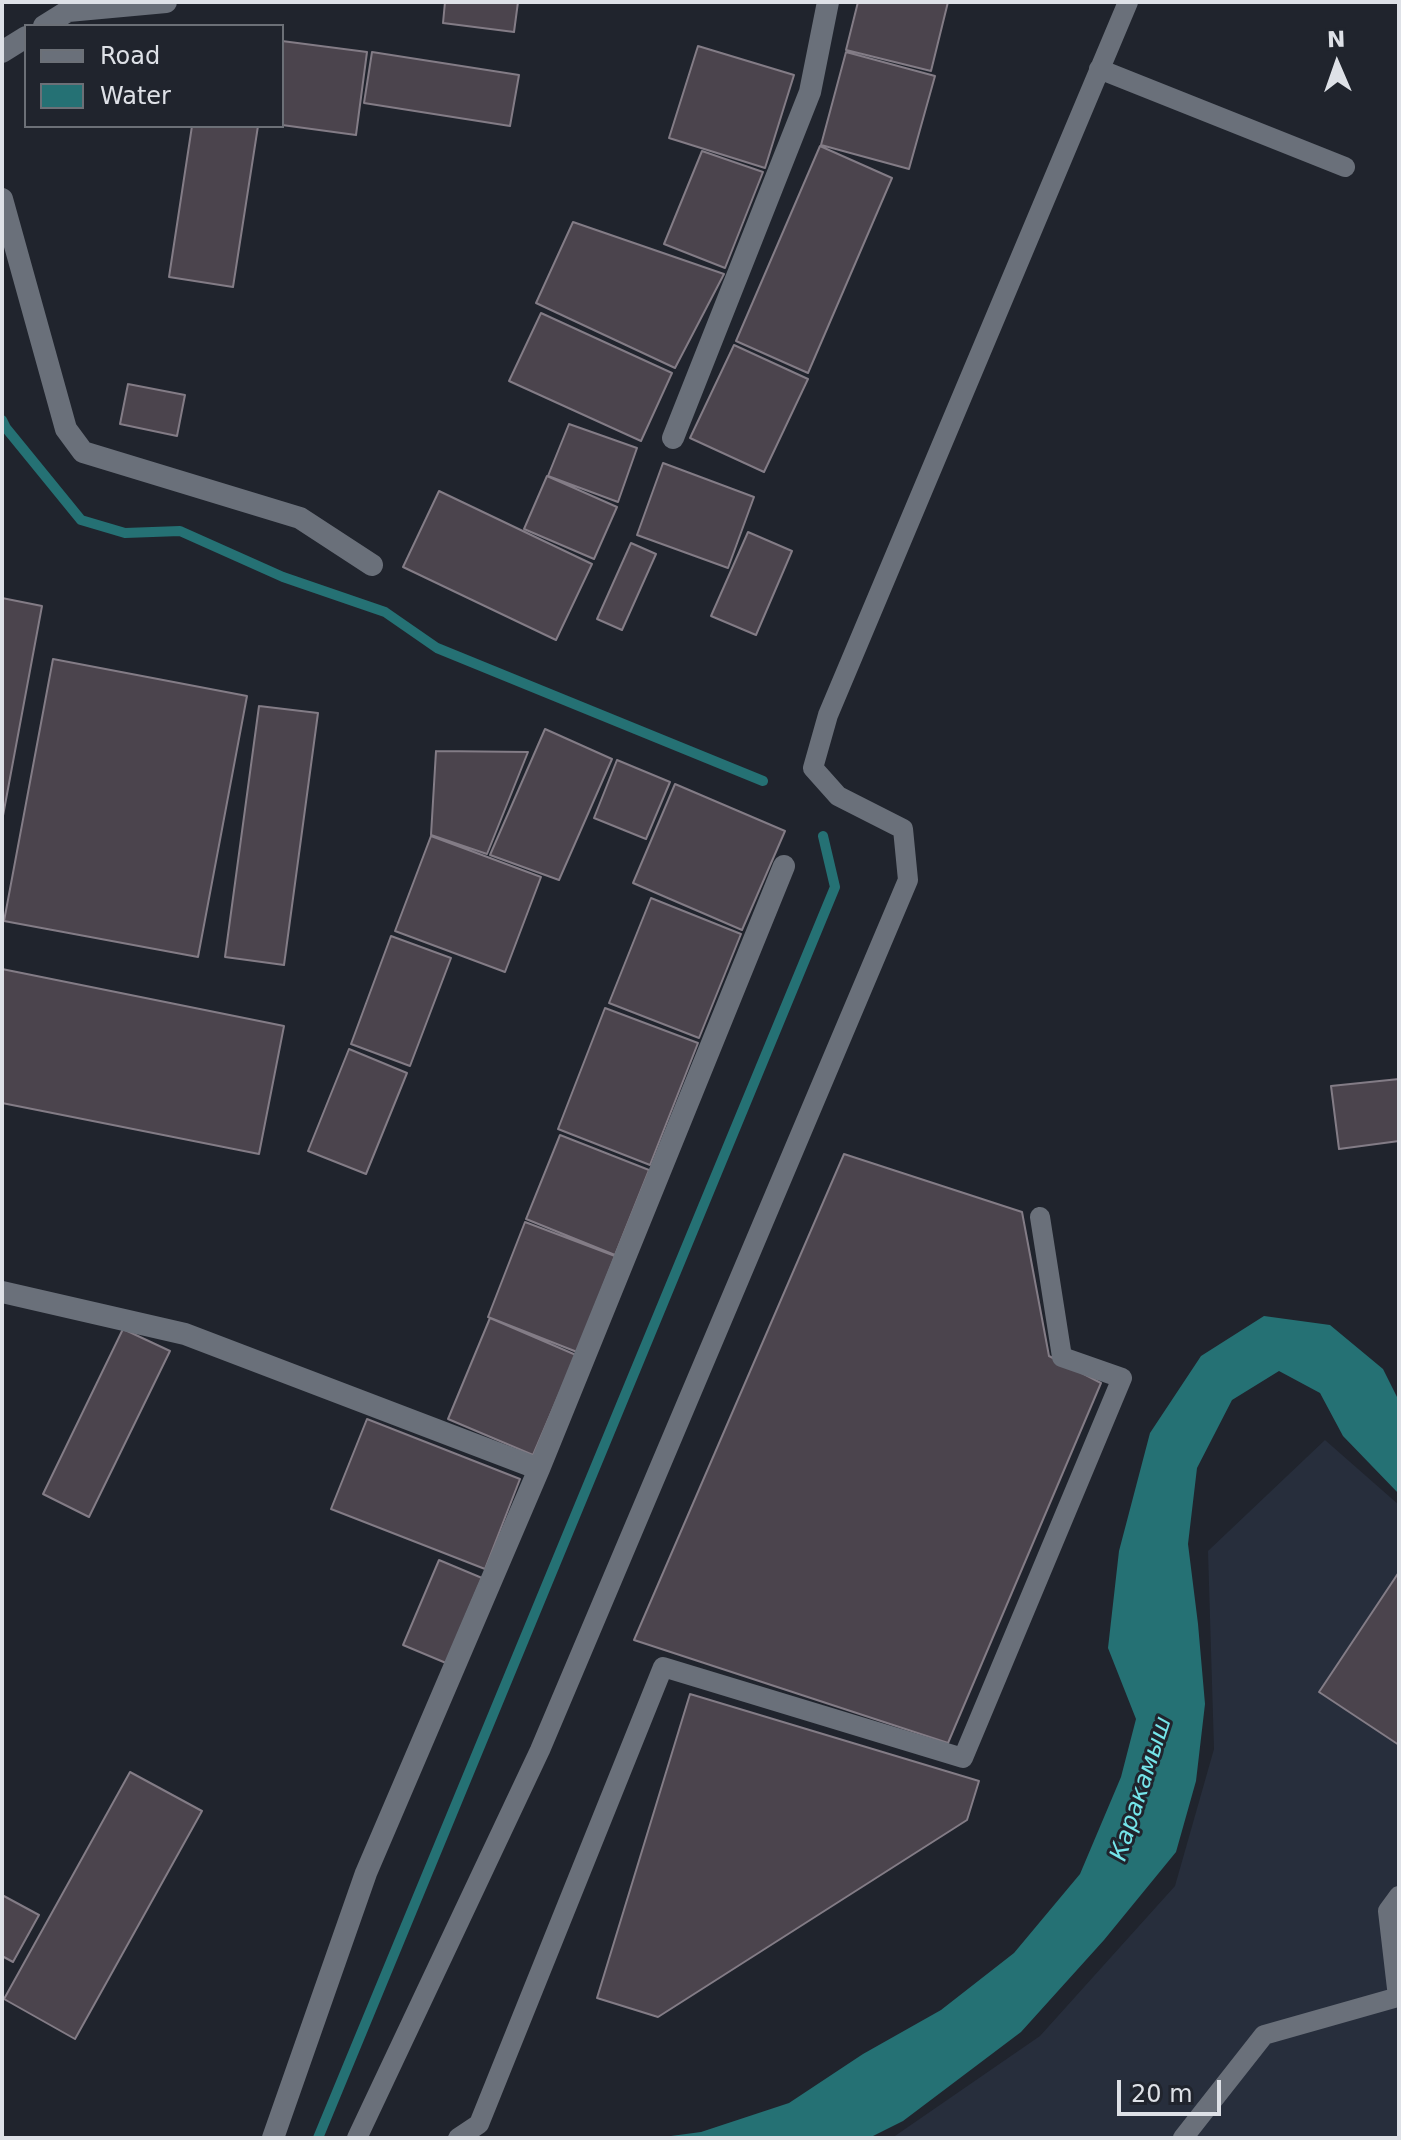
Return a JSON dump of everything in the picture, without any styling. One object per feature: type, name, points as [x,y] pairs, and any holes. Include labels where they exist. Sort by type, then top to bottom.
[{"type":"street","points":[[47,24],[68,11],[166,2]]},
{"type":"street","points":[[673,438],[810,92],[828,2]]},
{"type":"street","points":[[2,52],[24,38]]},
{"type":"street","points":[[2,199],[66,429],[83,452],[300,518],[372,565]]},
{"type":"street","points":[[273,2138],[366,1873],[539,1469],[784,866]]},
{"type":"street","points":[[2,1292],[185,1334],[539,1469]]},
{"type":"lane","points":[[357,2138],[540,1750],[908,880],[903,829],[838,796],[813,768],[828,715],[1128,2]]},
{"type":"lane","points":[[1099,69],[1345,167]]},
{"type":"lane","points":[[458,2138],[479,2124],[663,1667],[963,1758],[1122,1378],[1062,1357],[1040,1217]]},
{"type":"lane","points":[[1183,2138],[1264,2035],[1398,1997],[1388,1911],[1399,1896]]},
{"type":"shaded area","points":[[1325,1440],[1399,1505],[1399,2138],[892,2138],[1040,2036],[1175,1886],[1214,1749],[1208,1551]]},
{"type":"water","name":"Каракамыш","points":[[1264,1316],[1330,1325],[1383,1369],[1399,1401],[1399,1494],[1343,1436],[1320,1393],[1279,1371],[1232,1400],[1197,1468],[1188,1544],[1205,1704],[1196,1781],[1176,1852],[1104,1940],[1021,2032],[903,2121],[869,2138],[656,2138],[701,2132],[789,2103],[863,2054],[941,2010],[1014,1953],[1080,1874],[1121,1777],[1136,1719],[1108,1648],[1119,1551],[1150,1433],[1201,1356]]},
{"type":"building","points":[[445,2],[518,2],[514,32],[443,23]]},
{"type":"building","points":[[858,2],[948,2],[931,71],[846,50]]},
{"type":"building","points":[[284,41],[367,52],[356,135],[284,125]]},
{"type":"building","points":[[698,46],[794,75],[765,168],[669,138]]},
{"type":"building","points":[[372,52],[519,75],[510,126],[364,103]]},
{"type":"building","points":[[846,52],[935,76],[909,169],[821,145]]},
{"type":"building","points":[[192,128],[258,128],[233,287],[169,277]]},
{"type":"building","points":[[820,146],[892,178],[808,373],[736,341]]},
{"type":"building","points":[[702,151],[763,172],[725,268],[664,244]]},
{"type":"building","points":[[573,222],[724,274],[675,368],[536,303]]},
{"type":"building","points":[[541,313],[672,373],[641,441],[509,381]]},
{"type":"building","points":[[734,345],[808,379],[764,472],[690,438]]},
{"type":"building","points":[[128,384],[185,395],[177,436],[120,424]]},
{"type":"building","points":[[569,424],[637,448],[618,502],[548,476]]},
{"type":"building","points":[[663,463],[754,497],[728,568],[637,535]]},
{"type":"building","points":[[547,476],[617,507],[594,559],[524,529]]},
{"type":"building","points":[[439,491],[592,564],[556,640],[403,567]]},
{"type":"building","points":[[748,532],[792,551],[756,635],[711,616]]},
{"type":"building","points":[[631,543],[656,554],[622,630],[597,619]]},
{"type":"building","points":[[2,598],[42,606],[2,821]]},
{"type":"building","points":[[53,659],[247,696],[198,957],[4,921]]},
{"type":"building","points":[[259,706],[318,713],[284,965],[225,957]]},
{"type":"building","points":[[545,729],[612,759],[559,880],[490,855]]},
{"type":"building","points":[[436,751],[528,752],[487,854],[431,835]]},
{"type":"building","points":[[617,760],[670,782],[646,839],[594,818]]},
{"type":"building","points":[[675,784],[785,831],[742,930],[633,883]]},
{"type":"building","points":[[431,836],[541,877],[505,972],[395,931]]},
{"type":"building","points":[[651,898],[741,934],[699,1038],[609,1003]]},
{"type":"building","points":[[391,936],[451,958],[410,1066],[351,1044]]},
{"type":"building","points":[[2,969],[284,1026],[259,1154],[2,1103]]},
{"type":"building","points":[[605,1008],[698,1043],[650,1165],[558,1129]]},
{"type":"building","points":[[349,1049],[407,1073],[366,1174],[308,1151]]},
{"type":"building","points":[[1399,1079],[1399,1141],[1339,1149],[1331,1086]]},
{"type":"building","points":[[560,1135],[649,1170],[615,1255],[526,1219]]},
{"type":"building","points":[[844,1154],[1022,1212],[1049,1356],[1101,1383],[948,1743],[634,1640]]},
{"type":"building","points":[[525,1222],[615,1256],[577,1352],[488,1317]]},
{"type":"building","points":[[490,1318],[576,1355],[533,1455],[448,1419]]},
{"type":"building","points":[[123,1329],[170,1351],[89,1517],[43,1494]]},
{"type":"building","points":[[367,1419],[520,1479],[485,1569],[331,1509]]},
{"type":"building","points":[[439,1560],[482,1578],[446,1663],[403,1645]]},
{"type":"building","points":[[1399,1572],[1399,1745],[1319,1692]]},
{"type":"building","points":[[690,1694],[979,1781],[967,1820],[658,2017],[597,1998]]},
{"type":"building","points":[[130,1772],[202,1811],[75,2039],[4,1999]]},
{"type":"building","points":[[2,1895],[39,1915],[13,1962],[2,1956]]},
{"type":"waterway","points":[[2,420],[81,520],[125,533],[180,531],[283,577],[385,612],[437,648],[763,781]]},
{"type":"waterway","points":[[318,2138],[835,887],[823,836]]}]
